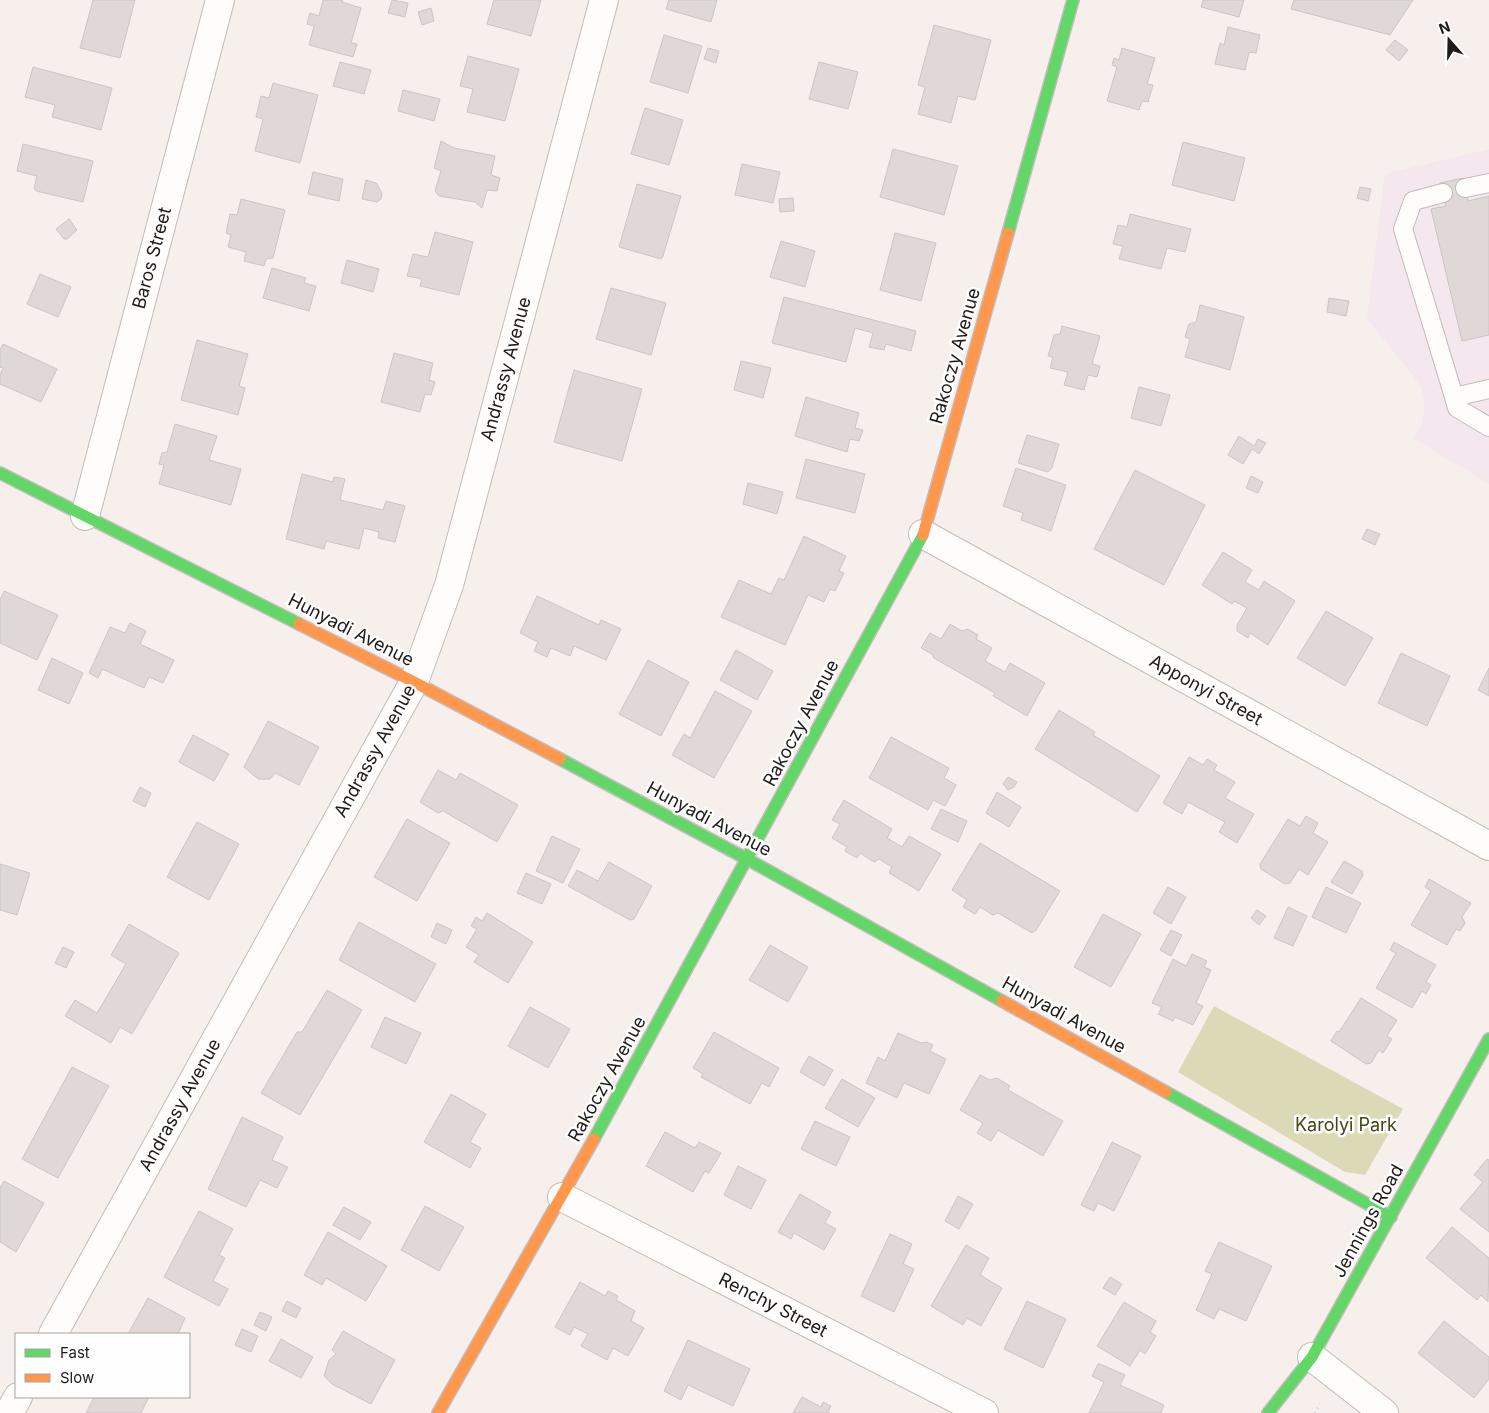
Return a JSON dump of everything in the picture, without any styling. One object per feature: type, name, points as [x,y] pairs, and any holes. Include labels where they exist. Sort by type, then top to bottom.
[{"type":"street","name":"Baros Street","points":[[84,516],[220,0]]},
{"type":"street","name":"Andrassy Avenue","points":[[54,1333],[414,682],[449,585],[604,0]]},
{"type":"street","name":"Rakoczy Avenue","points":[[438,1413],[562,1197],[923,534],[1074,0]]},
{"type":"street","name":"Hunyadi Avenue","points":[[0,473],[414,682],[747,859],[1391,1217]]},
{"type":"street","name":"Apponyi Street","points":[[923,534],[1489,846]]},
{"type":"street","name":"Jennings Road","points":[[1268,1413],[1312,1357],[1489,1039]]},
{"type":"street","name":"Renchy Street","points":[[562,1197],[984,1413]]},
{"type":"street","points":[[1312,1357],[1384,1413]]},
{"type":"street","points":[[9,1413],[17,1398]]},
{"type":"lane","points":[[1465,188],[1489,183]]},
{"type":"lane","points":[[1443,194],[1414,201],[1403,229],[1457,408],[1489,427]]},
{"type":"lane","points":[[1454,397],[1489,389]]},
{"type":"path","points":[[1315,1413],[1320,1404]]},
{"type":"shaded area","points":[[1489,149],[1489,484],[1414,439],[1422,423],[1424,411],[1424,397],[1420,386],[1367,319],[1385,174]]},
{"type":"green space","name":"Karolyi Park","points":[[1214,1006],[1403,1109],[1365,1175],[1345,1172],[1178,1072]]},
{"type":"building","points":[[93,0],[135,0],[120,58],[80,48]]},
{"type":"building","points":[[323,0],[343,0],[342,2],[361,8],[351,43],[357,44],[353,57],[309,45],[314,26],[307,24],[310,13],[319,16]]},
{"type":"building","points":[[392,0],[408,3],[405,17],[388,13]]},
{"type":"building","points":[[494,0],[541,0],[531,36],[487,24]]},
{"type":"building","points":[[669,0],[717,0],[711,22],[666,9]]},
{"type":"building","points":[[1203,0],[1244,0],[1239,17],[1201,7]]},
{"type":"building","points":[[1294,0],[1413,0],[1390,35],[1291,9]]},
{"type":"building","points":[[431,8],[434,21],[422,25],[418,12]]},
{"type":"building","points":[[934,25],[991,40],[975,100],[958,96],[951,123],[918,114],[925,87],[918,85]]},
{"type":"building","points":[[1228,27],[1260,35],[1256,53],[1249,52],[1245,70],[1215,64],[1220,43],[1224,45]]},
{"type":"building","points":[[664,35],[702,46],[688,93],[650,82]]},
{"type":"building","points":[[1395,40],[1408,50],[1399,61],[1386,50]]},
{"type":"building","points":[[708,48],[719,51],[716,63],[704,59]]},
{"type":"building","points":[[1122,48],[1155,58],[1147,84],[1153,85],[1148,102],[1142,101],[1139,110],[1107,101],[1117,67],[1112,65],[1114,58],[1119,60]]},
{"type":"building","points":[[468,56],[519,69],[505,121],[467,112],[473,89],[460,86]]},
{"type":"building","points":[[340,62],[371,70],[364,94],[333,86]]},
{"type":"building","points":[[819,62],[858,72],[848,109],[809,99]]},
{"type":"building","points":[[33,67],[112,88],[101,130],[52,117],[55,105],[25,97]]},
{"type":"building","points":[[273,83],[318,95],[300,163],[255,151],[263,119],[256,117],[261,96],[269,98]]},
{"type":"building","points":[[403,90],[440,99],[434,121],[398,111]]},
{"type":"building","points":[[645,108],[683,120],[669,165],[631,154]]},
{"type":"building","points":[[441,141],[454,148],[495,156],[491,175],[500,178],[497,191],[487,190],[482,208],[475,202],[439,196],[435,191],[441,171],[434,168]]},
{"type":"building","points":[[1183,142],[1245,158],[1234,201],[1172,185]]},
{"type":"building","points":[[23,144],[93,161],[83,202],[36,191],[34,188],[37,176],[17,171]]},
{"type":"building","points":[[893,149],[958,166],[944,215],[880,197]]},
{"type":"building","points":[[742,164],[780,172],[773,203],[735,195]]},
{"type":"building","points":[[313,172],[343,179],[339,201],[308,194]]},
{"type":"building","points":[[1463,178],[1468,201],[1489,196],[1489,335],[1462,341],[1431,209],[1446,206],[1440,183]]},
{"type":"building","points":[[366,180],[376,183],[382,193],[381,199],[377,202],[362,199]]},
{"type":"building","points":[[637,184],[681,196],[661,259],[619,247]]},
{"type":"building","points":[[1360,187],[1371,189],[1368,201],[1357,198]]},
{"type":"building","points":[[793,198],[794,211],[780,212],[779,199]]},
{"type":"building","points":[[241,199],[285,210],[273,258],[266,259],[264,266],[244,261],[246,252],[228,247],[231,235],[226,233],[230,214],[237,215]]},
{"type":"building","points":[[1130,214],[1191,229],[1185,252],[1167,248],[1161,269],[1119,259],[1123,246],[1113,244],[1118,225],[1127,227]]},
{"type":"building","points":[[69,219],[77,230],[67,239],[64,239],[56,229]]},
{"type":"building","points":[[435,232],[473,242],[459,295],[420,286],[422,279],[407,276],[413,254],[428,257]]},
{"type":"building","points":[[895,233],[936,243],[921,301],[880,290]]},
{"type":"building","points":[[781,241],[815,251],[805,287],[770,277]]},
{"type":"building","points":[[347,260],[379,269],[373,292],[341,283]]},
{"type":"building","points":[[272,268],[306,278],[304,283],[316,286],[309,311],[263,298]]},
{"type":"building","points":[[40,274],[71,287],[58,317],[27,304]]},
{"type":"building","points":[[611,288],[666,303],[651,355],[596,339]]},
{"type":"building","points":[[784,297],[916,331],[911,351],[886,344],[884,350],[869,347],[873,333],[855,328],[846,362],[772,343]]},
{"type":"building","points":[[1329,298],[1349,301],[1346,316],[1327,312]]},
{"type":"building","points":[[1200,305],[1244,317],[1230,370],[1185,357],[1190,339],[1185,337],[1189,324],[1196,322]]},
{"type":"building","points":[[1062,326],[1100,336],[1092,364],[1100,366],[1097,377],[1088,375],[1084,390],[1064,385],[1068,372],[1050,368],[1053,357],[1048,356],[1054,335],[1060,334]]},
{"type":"building","points":[[197,340],[248,354],[239,386],[245,388],[238,415],[181,400]]},
{"type":"building","points":[[3,344],[57,369],[41,402],[0,384],[0,375],[3,368],[0,367],[0,350]]},
{"type":"building","points":[[394,353],[433,363],[429,380],[435,382],[431,395],[425,394],[420,412],[381,402]]},
{"type":"building","points":[[741,361],[771,368],[763,398],[734,390]]},
{"type":"building","points":[[574,370],[642,389],[622,461],[554,442]]},
{"type":"building","points":[[1139,387],[1170,395],[1161,426],[1131,418]]},
{"type":"building","points":[[806,397],[859,413],[855,428],[863,430],[859,441],[850,439],[847,452],[795,436]]},
{"type":"building","points":[[175,424],[217,436],[209,460],[241,469],[231,505],[159,484],[164,465],[159,464],[162,453],[167,452]]},
{"type":"building","points":[[1027,435],[1059,444],[1052,468],[1048,472],[1018,463]]},
{"type":"building","points":[[1239,436],[1254,446],[1258,439],[1266,443],[1259,454],[1252,449],[1243,464],[1228,455]]},
{"type":"building","points":[[806,459],[865,474],[855,513],[796,498]]},
{"type":"building","points":[[1016,468],[1066,485],[1051,531],[1021,520],[1023,513],[1003,506]]},
{"type":"building","points":[[1135,470],[1205,505],[1164,585],[1094,549]]},
{"type":"building","points":[[302,474],[333,482],[334,477],[345,479],[340,500],[383,510],[386,501],[405,506],[395,542],[378,538],[379,532],[364,528],[359,549],[326,541],[324,549],[286,539]]},
{"type":"building","points":[[1251,476],[1263,482],[1258,493],[1246,488]]},
{"type":"building","points":[[748,483],[783,492],[777,514],[743,504]]},
{"type":"building","points":[[1367,529],[1380,534],[1375,545],[1362,539]]},
{"type":"building","points":[[804,536],[846,556],[839,571],[844,573],[835,591],[830,589],[824,602],[808,595],[785,645],[721,617],[739,580],[771,594],[779,578],[784,580]]},
{"type":"building","points":[[1223,552],[1252,570],[1245,582],[1259,590],[1264,581],[1295,601],[1268,645],[1250,633],[1248,638],[1237,631],[1237,625],[1247,608],[1234,601],[1232,604],[1202,585]]},
{"type":"building","points":[[4,591],[58,615],[37,660],[0,643],[0,600]]},
{"type":"building","points":[[537,596],[599,625],[601,620],[621,629],[606,660],[574,646],[570,656],[551,648],[547,657],[534,651],[538,642],[520,633]]},
{"type":"building","points":[[1326,611],[1373,638],[1345,686],[1297,658]]},
{"type":"building","points":[[130,623],[146,631],[140,644],[174,660],[163,683],[149,677],[144,688],[102,669],[98,678],[89,673],[110,627],[125,633]]},
{"type":"building","points":[[950,624],[962,631],[968,629],[978,635],[976,639],[992,648],[985,661],[1005,672],[1010,663],[1045,683],[1027,716],[993,696],[995,693],[934,658],[932,654],[921,648],[930,633],[941,639]]},
{"type":"building","points":[[736,650],[773,671],[757,700],[720,680]]},
{"type":"building","points":[[1401,653],[1450,676],[1427,726],[1378,703]]},
{"type":"building","points":[[52,658],[83,673],[69,704],[38,690]]},
{"type":"building","points":[[648,660],[689,682],[661,736],[619,714]]},
{"type":"building","points":[[1489,668],[1489,696],[1478,690]]},
{"type":"building","points":[[715,691],[752,711],[714,778],[672,755],[684,734],[690,738]]},
{"type":"building","points":[[1059,710],[1095,732],[1093,735],[1160,776],[1137,812],[1035,749]]},
{"type":"building","points":[[268,721],[319,747],[299,785],[275,773],[270,779],[258,779],[244,767]]},
{"type":"building","points":[[193,735],[229,754],[214,781],[179,762]]},
{"type":"building","points":[[891,737],[949,768],[944,778],[956,785],[945,806],[933,800],[928,810],[869,778]]},
{"type":"building","points":[[1189,757],[1203,765],[1207,759],[1217,765],[1214,770],[1235,782],[1225,798],[1254,814],[1237,843],[1219,832],[1225,822],[1188,802],[1182,814],[1163,803]]},
{"type":"building","points":[[438,770],[456,780],[460,773],[518,805],[497,842],[443,811],[438,813],[420,802]]},
{"type":"building","points":[[1008,777],[1017,782],[1014,787],[1008,790],[1003,784]]},
{"type":"building","points":[[140,787],[151,793],[145,807],[133,801]]},
{"type":"building","points":[[997,792],[1021,807],[1009,827],[986,813]]},
{"type":"building","points":[[844,800],[892,829],[887,838],[902,847],[909,836],[941,854],[919,891],[889,873],[892,867],[879,859],[874,862],[860,853],[857,858],[845,851],[847,847],[832,838],[840,824],[832,820]]},
{"type":"building","points":[[941,809],[967,821],[958,842],[931,829]]},
{"type":"building","points":[[1306,816],[1318,823],[1313,833],[1328,842],[1308,875],[1299,869],[1290,883],[1285,884],[1261,869],[1260,864],[1288,819],[1300,826]]},
{"type":"building","points":[[407,819],[450,843],[417,901],[374,877]]},
{"type":"building","points":[[197,822],[239,844],[209,900],[167,877]]},
{"type":"building","points":[[552,836],[580,849],[563,883],[536,871]]},
{"type":"building","points":[[980,843],[1060,891],[1036,930],[1032,933],[998,913],[993,915],[980,907],[975,914],[963,907],[967,900],[952,890]]},
{"type":"building","points":[[1344,861],[1362,871],[1363,875],[1352,894],[1331,882]]},
{"type":"building","points":[[609,862],[652,886],[634,919],[630,920],[568,886],[577,870],[598,881]]},
{"type":"building","points":[[0,864],[30,873],[17,915],[0,910]]},
{"type":"building","points":[[526,873],[551,884],[542,904],[517,893]]},
{"type":"building","points":[[1429,879],[1471,903],[1462,917],[1465,923],[1460,931],[1456,929],[1447,945],[1411,925],[1431,891],[1425,887]]},
{"type":"building","points":[[1168,887],[1186,897],[1171,924],[1153,913]]},
{"type":"building","points":[[1326,887],[1361,903],[1346,933],[1312,917]]},
{"type":"building","points":[[1288,907],[1307,916],[1293,946],[1274,938]]},
{"type":"building","points":[[1257,910],[1266,916],[1259,925],[1251,918]]},
{"type":"building","points":[[487,913],[533,942],[508,983],[474,962],[479,955],[466,947],[477,929],[471,926],[476,917],[482,921]]},
{"type":"building","points":[[1103,914],[1141,934],[1111,987],[1074,967]]},
{"type":"building","points":[[359,922],[436,964],[415,1002],[339,960]]},
{"type":"building","points":[[437,923],[452,930],[446,944],[431,937]]},
{"type":"building","points":[[129,924],[179,953],[132,1034],[120,1027],[111,1043],[65,1016],[75,1000],[97,1013],[126,964],[111,955]]},
{"type":"building","points":[[1171,930],[1182,935],[1171,956],[1160,950]]},
{"type":"building","points":[[1394,942],[1436,965],[1426,982],[1431,985],[1426,994],[1422,991],[1412,1008],[1376,988],[1396,953],[1390,950]]},
{"type":"building","points":[[770,945],[808,967],[788,1002],[749,980]]},
{"type":"building","points":[[63,947],[74,952],[66,968],[55,963]]},
{"type":"building","points":[[1192,954],[1207,961],[1204,967],[1211,970],[1196,1003],[1203,1006],[1193,1025],[1175,1017],[1173,1021],[1158,1014],[1162,1007],[1152,1003],[1173,959],[1186,966]]},
{"type":"building","points":[[327,990],[362,1010],[300,1115],[261,1093],[297,1032],[302,1032]]},
{"type":"building","points":[[1361,998],[1397,1020],[1387,1036],[1392,1039],[1383,1053],[1379,1050],[1371,1063],[1366,1064],[1331,1041]]},
{"type":"building","points":[[530,1007],[570,1029],[548,1068],[508,1046]]},
{"type":"building","points":[[385,1017],[421,1033],[406,1064],[371,1047]]},
{"type":"building","points":[[714,1032],[779,1068],[769,1087],[762,1083],[750,1104],[701,1077],[703,1074],[693,1068]]},
{"type":"building","points":[[898,1033],[921,1043],[926,1042],[933,1045],[930,1051],[946,1059],[929,1094],[904,1083],[897,1098],[866,1083],[878,1057],[885,1061]]},
{"type":"building","points":[[809,1056],[833,1070],[824,1086],[800,1072]]},
{"type":"building","points":[[72,1067],[109,1086],[58,1178],[22,1159]]},
{"type":"building","points":[[980,1075],[990,1080],[997,1078],[1010,1086],[1008,1090],[1063,1121],[1043,1156],[998,1130],[991,1141],[977,1133],[983,1123],[960,1110]]},
{"type":"building","points":[[842,1079],[875,1098],[858,1127],[825,1108]]},
{"type":"building","points":[[451,1094],[486,1114],[470,1142],[481,1148],[470,1168],[424,1142]]},
{"type":"building","points":[[242,1117],[283,1137],[272,1160],[288,1167],[277,1188],[260,1180],[246,1207],[208,1189]]},
{"type":"building","points":[[815,1121],[850,1137],[836,1166],[801,1149]]},
{"type":"building","points":[[665,1132],[695,1148],[699,1142],[721,1153],[709,1173],[705,1171],[693,1192],[646,1166]]},
{"type":"building","points":[[1112,1142],[1141,1156],[1114,1211],[1098,1203],[1094,1211],[1081,1205]]},
{"type":"building","points":[[1487,1159],[1489,1160],[1489,1232],[1460,1209],[1483,1182],[1474,1175]]},
{"type":"building","points":[[738,1166],[766,1180],[751,1209],[724,1195]]},
{"type":"building","points":[[4,1181],[44,1203],[16,1252],[0,1242],[0,1188]]},
{"type":"building","points":[[800,1194],[831,1212],[825,1223],[836,1229],[824,1250],[794,1233],[791,1239],[778,1232]]},
{"type":"building","points":[[958,1196],[973,1204],[959,1229],[945,1221]]},
{"type":"building","points":[[425,1206],[464,1227],[439,1271],[401,1250]]},
{"type":"building","points":[[344,1207],[371,1222],[360,1240],[333,1225]]},
{"type":"building","points":[[199,1211],[233,1229],[219,1255],[225,1258],[213,1281],[228,1289],[219,1306],[164,1277]]},
{"type":"building","points":[[1452,1227],[1489,1258],[1488,1302],[1481,1295],[1477,1300],[1426,1258]]},
{"type":"building","points":[[328,1232],[387,1266],[366,1301],[326,1278],[322,1285],[304,1275]]},
{"type":"building","points":[[890,1234],[912,1244],[903,1264],[914,1269],[894,1312],[861,1296]]},
{"type":"building","points":[[1219,1242],[1272,1266],[1246,1321],[1219,1309],[1214,1319],[1196,1310],[1212,1274],[1205,1271]]},
{"type":"building","points":[[966,1245],[989,1258],[980,1275],[1002,1288],[981,1326],[967,1318],[963,1325],[931,1306]]},
{"type":"building","points":[[1110,1277],[1122,1284],[1115,1295],[1103,1288]]},
{"type":"building","points":[[580,1282],[605,1296],[608,1291],[618,1296],[616,1300],[635,1311],[631,1321],[644,1328],[628,1356],[613,1348],[607,1360],[581,1346],[588,1334],[574,1327],[570,1335],[555,1327]]},
{"type":"building","points":[[148,1298],[185,1318],[178,1333],[129,1333]]},
{"type":"building","points":[[287,1301],[301,1308],[296,1318],[282,1311]]},
{"type":"building","points":[[1027,1301],[1066,1319],[1043,1368],[1004,1349]]},
{"type":"building","points":[[1124,1302],[1156,1321],[1150,1332],[1156,1336],[1145,1354],[1140,1350],[1130,1366],[1097,1346]]},
{"type":"building","points":[[260,1312],[272,1317],[266,1331],[254,1325]]},
{"type":"building","points":[[1444,1321],[1489,1357],[1489,1379],[1474,1398],[1418,1353]]},
{"type":"building","points":[[242,1329],[258,1336],[251,1352],[235,1345]]},
{"type":"building","points":[[343,1331],[395,1360],[371,1404],[332,1384],[324,1376],[329,1360],[336,1354],[332,1350]]},
{"type":"building","points":[[281,1339],[313,1357],[301,1378],[269,1361]]},
{"type":"building","points":[[688,1340],[750,1369],[733,1406],[688,1385],[681,1400],[664,1391]]},
{"type":"building","points":[[1098,1364],[1125,1375],[1120,1385],[1164,1405],[1161,1413],[1089,1413],[1104,1382],[1092,1376]]},
{"type":"building","points":[[802,1397],[821,1407],[823,1402],[831,1406],[828,1412],[830,1413],[793,1413]]},
{"type":"building","points":[[94,1398],[148,1398],[141,1413],[86,1413]]},
{"type":"traffic: fast","points":[[1008,233],[1073,0]]},
{"type":"traffic: fast","points":[[0,473],[299,624]]},
{"type":"traffic: fast","points":[[594,1139],[923,535]]},
{"type":"traffic: fast","points":[[560,759],[747,859],[1002,1001]]},
{"type":"traffic: fast","points":[[1268,1413],[1312,1357],[1489,1039]]},
{"type":"traffic: fast","points":[[1166,1092],[1391,1217]]},
{"type":"traffic: slow","points":[[923,535],[1008,233]]},
{"type":"traffic: slow","points":[[299,624],[560,759]]},
{"type":"traffic: slow","points":[[1002,1001],[1166,1092]]},
{"type":"traffic: slow","points":[[438,1413],[594,1139]]}]
